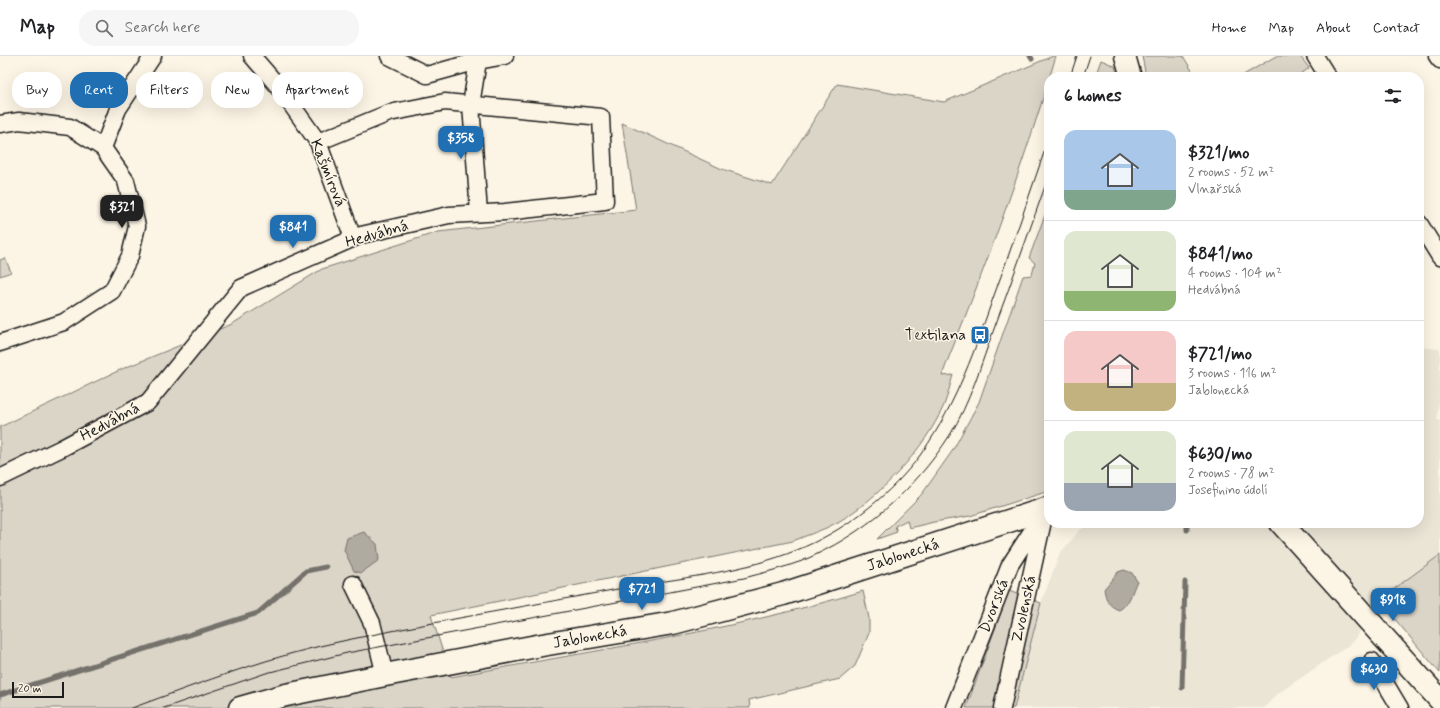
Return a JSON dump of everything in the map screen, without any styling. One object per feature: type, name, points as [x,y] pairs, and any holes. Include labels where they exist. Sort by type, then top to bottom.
[{"type":"main road","name":"Jablonecká","points":[[240,708],[286,696],[386,675],[542,645],[673,623],[782,594],[1044,510]]},
{"type":"main road","points":[[1285,528],[1440,700]]},
{"type":"street","points":[[103,148],[118,109],[153,56]]},
{"type":"street","name":"Kašmírová","points":[[252,56],[278,86],[318,142],[353,238]]},
{"type":"street","points":[[389,56],[427,75],[478,61],[504,56]]},
{"type":"street","points":[[1125,56],[1130,72]]},
{"type":"street","points":[[1315,56],[1325,72]]},
{"type":"street","points":[[1437,56],[1440,60]]},
{"type":"street","points":[[478,61],[472,105],[479,213]]},
{"type":"street","points":[[318,142],[389,113],[445,102],[472,105]]},
{"type":"street","name":"Hedvábná","points":[[0,478],[62,448],[148,402],[241,288],[353,238],[449,215],[605,201],[601,117],[472,105]]},
{"type":"street","points":[[0,124],[19,121],[70,127],[103,148],[126,182],[137,226],[130,256],[112,291],[64,322],[0,343]]},
{"type":"street","points":[[1424,231],[1440,257]]},
{"type":"street","name":"Dvorská","points":[[954,708],[1010,565],[1044,514]]},
{"type":"street","name":"Zvolenská","points":[[1002,708],[1044,522]]},
{"type":"street","points":[[353,584],[372,623],[386,675]]},
{"type":"street","points":[[1372,661],[1400,708]]},
{"type":"shaded area","points":[[1056,56],[1051,72],[1044,72],[1044,95],[1019,172],[942,376],[953,375],[944,405],[936,422],[913,455],[885,486],[854,512],[838,522],[793,541],[431,615],[451,677],[658,640],[762,618],[863,591],[869,618],[869,633],[855,666],[840,679],[749,700],[750,708],[0,708],[0,427],[122,369],[232,324],[322,269],[438,232],[636,210],[622,123],[722,169],[772,185],[837,84],[944,102]]},
{"type":"shaded area","points":[[1142,56],[1183,56],[1193,72],[1145,72]]},
{"type":"shaded area","points":[[1276,56],[1300,56],[1309,68],[1304,72],[1249,72]]},
{"type":"shaded area","points":[[1101,60],[1115,66],[1117,72],[1097,72]]},
{"type":"shaded area","points":[[1044,218],[1044,493],[970,516],[909,528],[907,520],[895,526],[897,532],[877,539],[922,494],[953,450],[979,402],[1023,276],[1032,275],[1035,263],[1029,258]]},
{"type":"shaded area","points":[[5,258],[11,272],[0,276],[0,260]]},
{"type":"shaded area","points":[[1424,347],[1440,349],[1440,394],[1437,419],[1440,421],[1440,555],[1379,600],[1353,642],[1276,695],[1264,708],[1014,708],[1041,603],[1060,553],[1080,530],[1084,528],[1424,528]]},
{"type":"shaded area","points":[[364,532],[377,544],[379,560],[361,573],[354,571],[344,550],[347,538]]},
{"type":"shaded area","points":[[1440,555],[1440,673],[1379,600]]},
{"type":"shaded area","points":[[1124,570],[1132,573],[1137,581],[1128,601],[1119,610],[1112,607],[1108,602],[1104,589],[1118,572]]},
{"type":"shaded area","points":[[1009,591],[1041,603],[1014,708],[966,708]]},
{"type":"waterway","points":[[0,695],[258,613],[306,571],[326,567]]},
{"type":"waterway","points":[[1182,688],[1185,582]]},
{"type":"tram line","points":[[1072,72],[1077,56]]},
{"type":"tram line","points":[[1085,72],[1090,56]]},
{"type":"tram line","points":[[132,708],[265,661],[319,646],[419,626],[737,568],[778,557],[814,543],[830,534],[861,514],[890,489],[915,462],[940,425],[969,364],[1044,153]]},
{"type":"tram line","points":[[164,708],[266,673],[347,653],[744,578],[802,561],[846,538],[866,524],[903,493],[936,455],[957,423],[975,383],[1044,189]]},
{"type":"place","name":"Textilana","points":[[980,335]]}]
